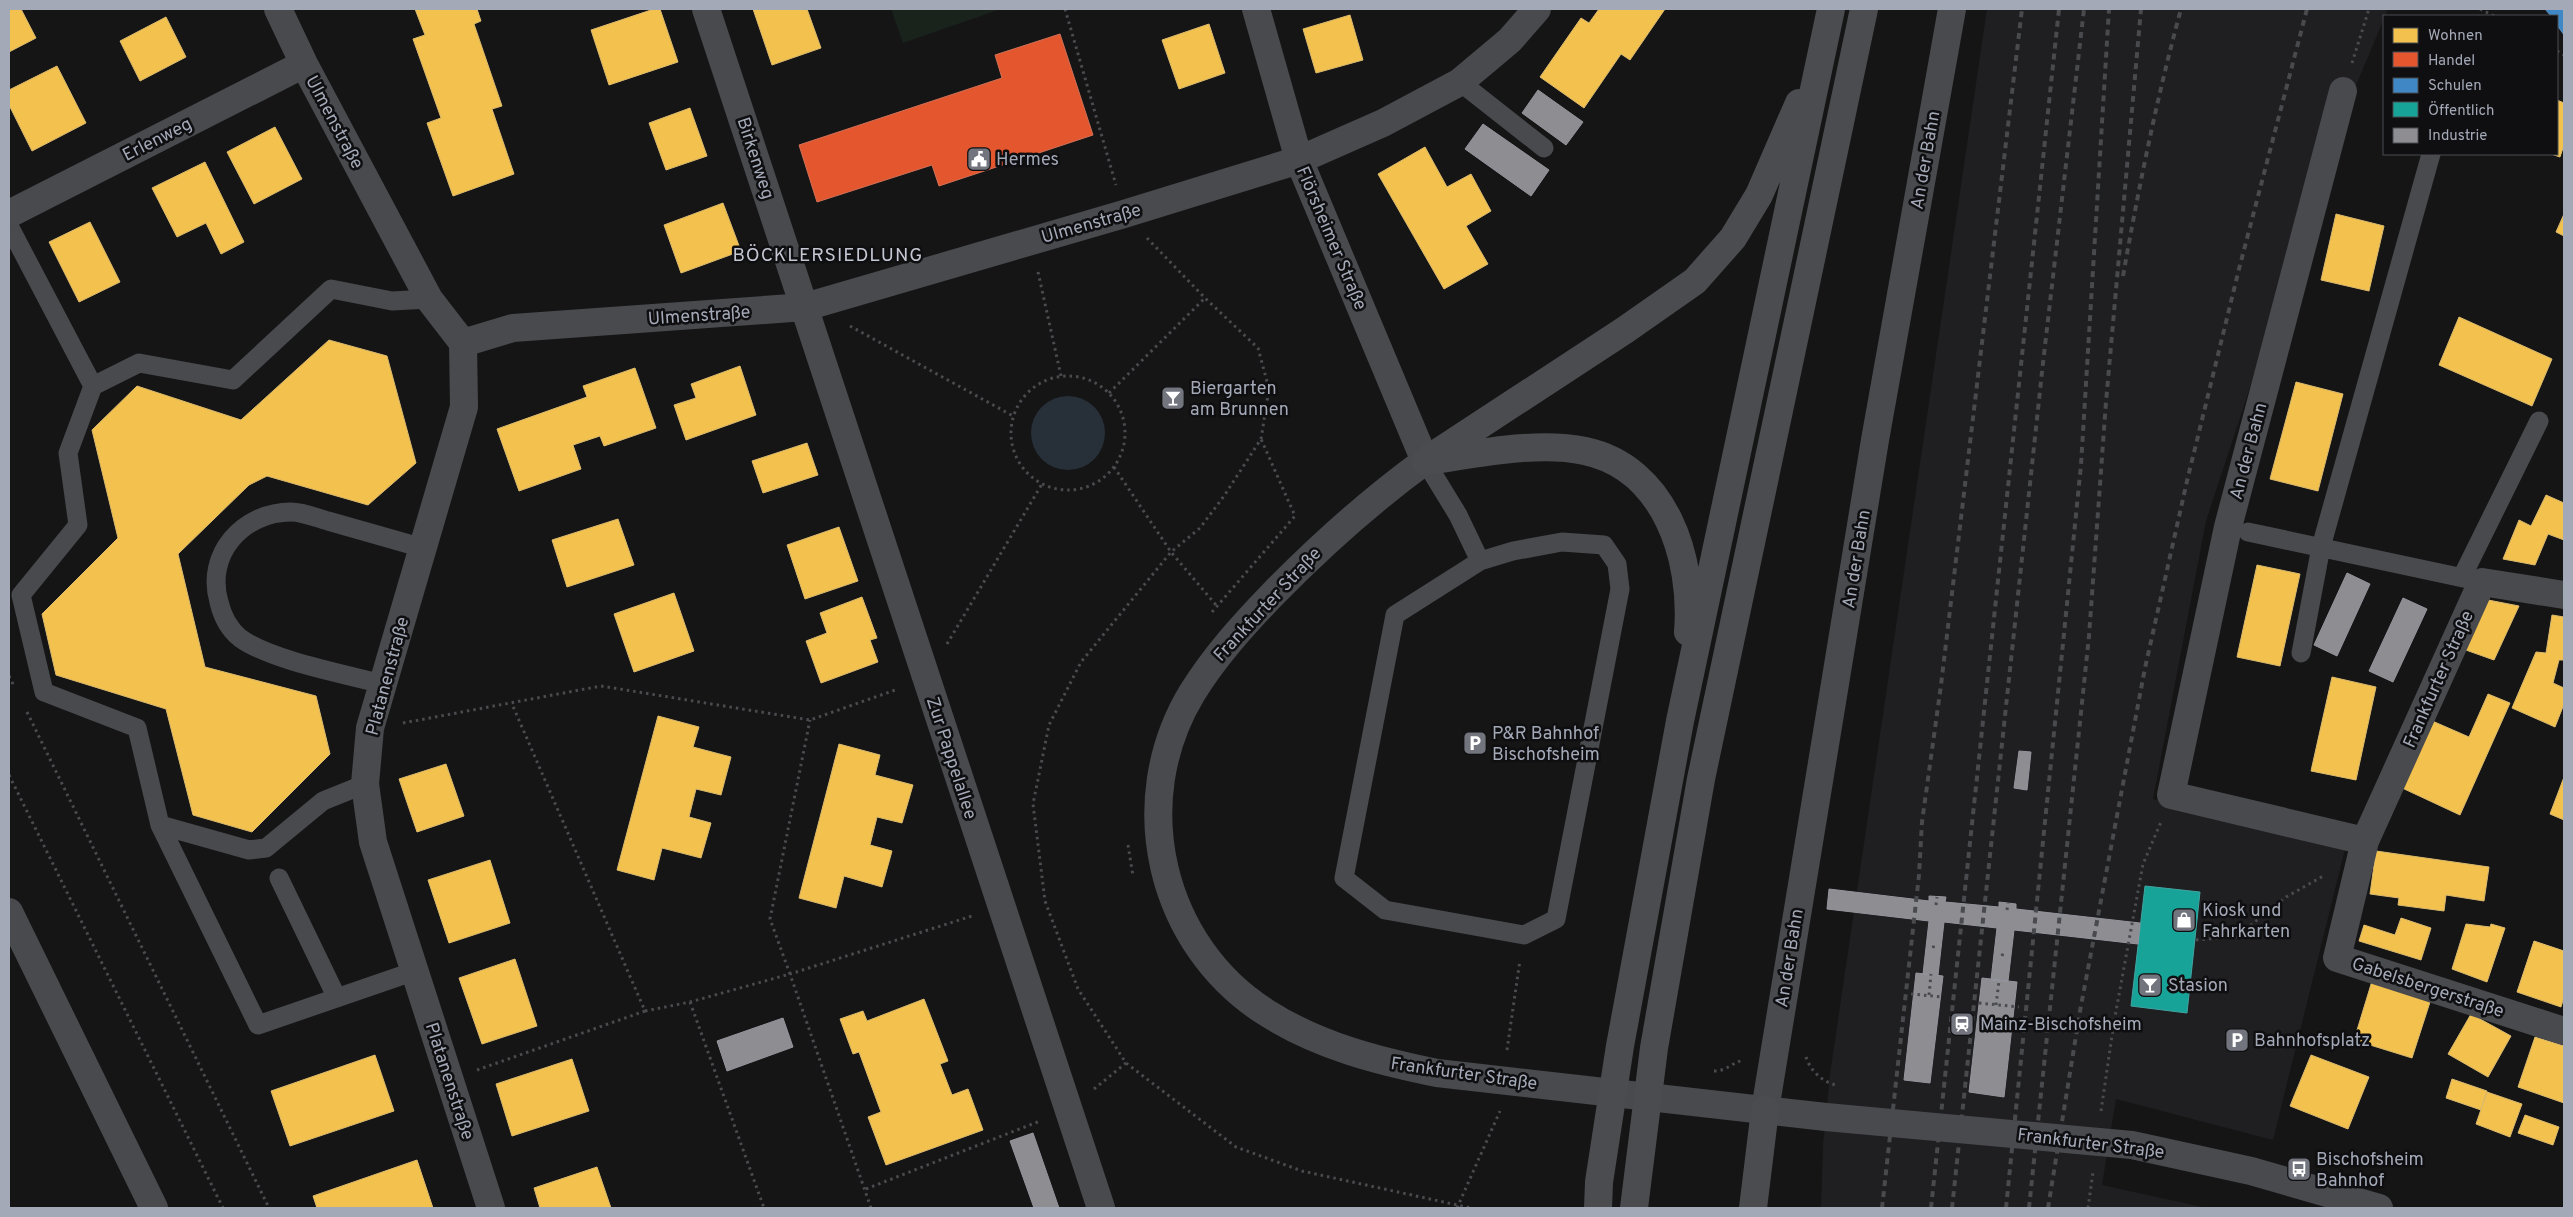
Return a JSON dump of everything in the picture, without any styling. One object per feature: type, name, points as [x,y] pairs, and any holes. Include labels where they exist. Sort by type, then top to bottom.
[{"type":"highway","points":[[1598,1208],[1599,1182],[1620,1046],[1680,721],[1831,9]]},
{"type":"highway","points":[[1634,1208],[1654,1048],[1701,779],[1864,9]]},
{"type":"highway","points":[[1425,461],[1570,367],[1695,281],[1733,238],[1759,195],[1823,46]]},
{"type":"highway","points":[[1425,461],[1526,449],[1585,451],[1632,471],[1652,490],[1674,529],[1683,563],[1689,617],[1680,721]]},
{"type":"highway","points":[[1753,1208],[1765,1110]]},
{"type":"street","name":"Ulmenstraße","points":[[278,9],[304,64],[430,299],[463,343],[513,328],[805,307],[1124,214],[1299,160],[1383,123],[1460,82],[1510,40],[1537,9]]},
{"type":"street","name":"Birkenweg","points":[[706,9],[805,307]]},
{"type":"street","name":"Flörsheimer Straße","points":[[1256,9],[1299,160],[1425,461]]},
{"type":"street","name":"An der Bahn","points":[[1765,1110],[1876,440],[1952,9]]},
{"type":"street","name":"Erlenweg","points":[[9,214],[304,64]]},
{"type":"street","name":"An der Bahn","points":[[2172,795],[2228,527],[2343,91]]},
{"type":"street","name":"Zur Pappelallee","points":[[805,307],[1101,1208]]},
{"type":"street","name":"Platanenstraße","points":[[463,343],[464,407],[370,728],[365,784],[373,842],[491,1208]]},
{"type":"street","name":"Frankfurter Straße","points":[[1425,461],[1374,498],[1305,562],[1220,652],[1191,694],[1172,736],[1164,764],[1157,821],[1160,850],[1169,887],[1188,932],[1204,956],[1244,997],[1298,1030],[1329,1043],[1379,1062],[1437,1073],[1826,1116],[2104,1131],[2132,1145],[2220,1163],[2379,1208]]},
{"type":"street","name":"Frankfurter Straße","points":[[2364,847],[2472,580]]},
{"type":"street","points":[[2472,580],[2564,595]]},
{"type":"street","points":[[2172,795],[2364,847]]},
{"type":"street","name":"Gabelsbergerstraße","points":[[2364,847],[2337,958],[2564,1031]]},
{"type":"street","points":[[9,912],[154,1208]]},
{"type":"lane","points":[[1460,82],[1544,148]]},
{"type":"lane","points":[[2301,653],[2321,547],[2431,155]]},
{"type":"lane","points":[[9,226],[93,386]]},
{"type":"lane","points":[[415,971],[258,1025],[160,825],[137,728],[44,692],[21,595],[78,525],[68,453],[93,386],[139,363],[233,380],[331,288],[392,301],[430,299]]},
{"type":"lane","points":[[2248,532],[2472,580],[2539,421]]},
{"type":"lane","points":[[1425,461],[1458,515],[1480,561]]},
{"type":"lane","points":[[383,684],[259,650],[238,636],[222,616],[215,591],[217,566],[227,543],[245,525],[268,514],[277,513],[294,512],[423,548]]},
{"type":"lane","points":[[1562,542],[1604,545],[1617,564],[1620,589],[1556,919],[1524,935],[1385,910],[1344,878],[1395,615],[1480,561],[1513,551],[1562,542]]},
{"type":"lane","points":[[160,825],[249,850],[266,848],[323,801],[365,784]]},
{"type":"lane","points":[[280,878],[337,998]]},
{"type":"path","points":[[1065,9],[1124,214],[1205,298],[1258,348],[1269,389],[1260,439],[1295,516],[1216,605],[1206,620]]},
{"type":"path","points":[[2343,91],[2369,9]]},
{"type":"path","points":[[2480,9],[2492,15]]},
{"type":"path","points":[[1031,240],[1061,376]]},
{"type":"path","points":[[1109,393],[1205,298]]},
{"type":"path","points":[[805,307],[863,331],[1013,416]]},
{"type":"path","points":[[1061,376],[1092,381],[1109,393],[1121,413],[1124,424],[1123,447],[1114,467],[1102,479],[1086,487],[1064,490],[1042,484],[1032,478],[1017,460],[1011,438],[1013,416],[1020,401],[1031,389],[1050,378],[1061,376]]},
{"type":"path","points":[[1114,467],[1171,552],[1216,605]]},
{"type":"path","points":[[370,728],[512,704],[601,686],[810,720],[926,679],[1042,484]]},
{"type":"path","points":[[9,676],[17,693]]},
{"type":"path","points":[[512,704],[645,1011]]},
{"type":"path","points":[[26,711],[269,1208]]},
{"type":"path","points":[[810,720],[770,919],[866,1189],[871,1208]]},
{"type":"path","points":[[9,775],[223,1208]]},
{"type":"path","points":[[2104,1131],[2114,1022],[2143,864],[2172,795]]},
{"type":"path","points":[[1128,841],[1130,867],[1136,884]]},
{"type":"path","points":[[1936,905],[1938,897]]},
{"type":"path","points":[[2196,940],[2236,937],[2286,897]]},
{"type":"path","points":[[2007,910],[2008,904]]},
{"type":"path","points":[[449,1080],[645,1011],[690,1002],[790,974],[1002,907]]},
{"type":"path","points":[[1506,1053],[1524,935]]},
{"type":"path","points":[[1928,995],[1930,974]]},
{"type":"path","points":[[1996,1005],[1999,981]]},
{"type":"path","points":[[1911,994],[1942,997]]},
{"type":"path","points":[[690,1002],[764,1208]]},
{"type":"path","points":[[1979,1003],[2019,1007]]},
{"type":"path","points":[[1705,1072],[1724,1071],[1738,1061]]},
{"type":"path","points":[[1809,1065],[1829,1083]]},
{"type":"path","points":[[1471,1208],[1458,1207],[1503,1104]]},
{"type":"path","points":[[866,1189],[1041,1121]]},
{"type":"path","points":[[2088,1208],[2093,1169]]},
{"type":"shaded area","points":[[891,9],[1001,9],[903,43]]},
{"type":"shaded area","points":[[1987,9],[2388,9],[2385,15],[2383,15],[2383,21],[2324,162],[2206,521],[2153,799],[2345,849],[2273,1140],[2116,1099],[2102,1185],[2207,1208],[1821,1208],[1823,1146],[1830,1074]]},
{"type":"shaded area","points":[[1061,396],[1075,396],[1089,402],[1099,412],[1105,426],[1103,447],[1089,464],[1075,470],[1061,470],[1047,464],[1037,454],[1031,440],[1031,426],[1037,412],[1047,402]]},
{"type":"building: Wohnen","points":[[9,9],[21,9],[36,38],[9,52]]},
{"type":"building: Wohnen","points":[[415,9],[477,9],[481,21],[474,24],[502,106],[492,109],[514,174],[453,196],[427,123],[441,118],[413,39],[425,35]]},
{"type":"building: Wohnen","points":[[654,9],[660,9],[678,62],[609,85],[591,30]]},
{"type":"building: Wohnen","points":[[753,9],[807,9],[821,48],[772,65]]},
{"type":"building: Wohnen","points":[[1599,9],[1665,9],[1630,60],[1621,54],[1584,108],[1540,77],[1581,18],[1589,23]]},
{"type":"building: Wohnen","points":[[1350,15],[1363,60],[1316,73],[1303,29]]},
{"type":"building: Wohnen","points":[[166,17],[186,57],[140,81],[120,41]]},
{"type":"building: Wohnen","points":[[1209,24],[1225,73],[1179,89],[1162,40]]},
{"type":"building: Wohnen","points":[[57,66],[86,123],[32,151],[9,105],[9,90]]},
{"type":"building: Wohnen","points":[[2558,100],[2564,103],[2564,145],[2560,157],[2554,155],[2558,155]]},
{"type":"building: Wohnen","points":[[690,108],[707,156],[666,170],[649,123]]},
{"type":"building: Wohnen","points":[[275,127],[302,179],[254,204],[227,152]]},
{"type":"building: Wohnen","points":[[1425,147],[1447,187],[1471,174],[1491,211],[1466,226],[1488,264],[1444,289],[1378,174]]},
{"type":"building: Wohnen","points":[[205,162],[244,242],[221,254],[206,223],[177,237],[152,188]]},
{"type":"building: Wohnen","points":[[723,203],[741,251],[681,273],[664,225]]},
{"type":"building: Wohnen","points":[[2336,214],[2384,226],[2369,291],[2321,280]]},
{"type":"building: Wohnen","points":[[2564,214],[2564,236],[2556,232]]},
{"type":"building: Wohnen","points":[[90,222],[120,282],[79,302],[49,242]]},
{"type":"building: Wohnen","points":[[2459,317],[2552,359],[2532,406],[2439,365]]},
{"type":"building: Wohnen","points":[[329,340],[387,356],[416,463],[368,505],[267,476],[249,485],[178,554],[205,667],[316,696],[330,754],[252,832],[193,815],[166,709],[56,675],[42,614],[118,538],[92,430],[137,386],[241,420]]},
{"type":"building: Wohnen","points":[[740,366],[756,415],[686,440],[674,405],[696,398],[691,384]]},
{"type":"building: Wohnen","points":[[635,368],[656,428],[604,446],[600,436],[573,445],[581,469],[519,491],[497,429],[587,397],[583,386]]},
{"type":"building: Wohnen","points":[[2296,382],[2343,394],[2318,491],[2270,479]]},
{"type":"building: Wohnen","points":[[807,443],[818,475],[763,493],[752,461]]},
{"type":"building: Wohnen","points":[[2546,495],[2564,503],[2564,540],[2548,534],[2535,565],[2503,559],[2519,520],[2531,526]]},
{"type":"building: Wohnen","points":[[618,519],[634,565],[567,587],[552,540]]},
{"type":"building: Wohnen","points":[[839,527],[858,581],[805,599],[787,545]]},
{"type":"building: Wohnen","points":[[2257,565],[2300,574],[2280,666],[2237,657]]},
{"type":"building: Wohnen","points":[[674,593],[694,651],[634,672],[614,614]]},
{"type":"building: Wohnen","points":[[862,597],[877,638],[870,640],[878,662],[821,683],[806,641],[827,633],[820,613]]},
{"type":"building: Wohnen","points":[[2483,599],[2519,606],[2494,660],[2463,649]]},
{"type":"building: Wohnen","points":[[2552,615],[2564,617],[2564,660],[2559,660],[2553,683],[2564,688],[2564,704],[2555,727],[2512,708],[2536,652],[2546,653]]},
{"type":"building: Wohnen","points":[[2332,677],[2376,687],[2356,780],[2311,771]]},
{"type":"building: Wohnen","points":[[2488,694],[2510,703],[2460,815],[2400,787],[2430,720],[2469,737]]},
{"type":"building: Wohnen","points":[[658,716],[699,727],[693,747],[731,757],[721,795],[696,789],[689,817],[711,823],[701,858],[662,848],[654,880],[617,870]]},
{"type":"building: Wohnen","points":[[839,744],[880,755],[875,775],[913,785],[902,823],[877,817],[870,845],[892,851],[882,887],[844,876],[836,908],[799,898]]},
{"type":"building: Wohnen","points":[[446,764],[464,816],[417,832],[399,779]]},
{"type":"building: Wohnen","points":[[2564,777],[2564,820],[2550,814]]},
{"type":"building: Wohnen","points":[[2376,851],[2489,867],[2484,901],[2446,895],[2444,911],[2398,905],[2399,898],[2370,894]]},
{"type":"building: Wohnen","points":[[490,860],[510,923],[449,943],[428,880]]},
{"type":"building: Wohnen","points":[[2401,918],[2431,928],[2421,960],[2359,941],[2364,925],[2395,935]]},
{"type":"building: Wohnen","points":[[2466,924],[2490,927],[2491,924],[2505,928],[2487,982],[2452,969]]},
{"type":"building: Wohnen","points":[[2534,941],[2564,951],[2564,997],[2561,1007],[2517,992]]},
{"type":"building: Wohnen","points":[[515,959],[537,1026],[482,1044],[459,978]]},
{"type":"building: Wohnen","points":[[2372,981],[2431,999],[2412,1058],[2354,1040]]},
{"type":"building: Wohnen","points":[[924,999],[948,1061],[940,1064],[952,1095],[968,1089],[983,1130],[886,1165],[868,1117],[881,1112],[859,1052],[853,1054],[840,1019],[863,1011],[867,1021]]},
{"type":"building: Wohnen","points":[[2471,1014],[2511,1036],[2488,1077],[2448,1054]]},
{"type":"building: Wohnen","points":[[2535,1037],[2564,1046],[2564,1103],[2518,1087]]},
{"type":"building: Wohnen","points":[[375,1055],[394,1111],[290,1146],[271,1091]]},
{"type":"building: Wohnen","points":[[2311,1055],[2369,1077],[2348,1129],[2290,1106]]},
{"type":"building: Wohnen","points":[[572,1059],[589,1111],[512,1136],[496,1084]]},
{"type":"building: Wohnen","points":[[2452,1079],[2487,1091],[2481,1110],[2446,1098]]},
{"type":"building: Wohnen","points":[[2487,1092],[2522,1104],[2510,1137],[2476,1124]]},
{"type":"building: Wohnen","points":[[2525,1115],[2559,1127],[2553,1145],[2518,1133]]},
{"type":"building: Wohnen","points":[[417,1160],[433,1208],[317,1208],[313,1196]]},
{"type":"building: Wohnen","points":[[597,1167],[611,1208],[540,1208],[534,1188]]},
{"type":"building: Handel","points":[[1060,34],[1093,135],[939,186],[932,165],[817,202],[799,145],[1002,78],[995,55]]},
{"type":"building: Schulen","points":[[2545,9],[2564,9],[2564,35],[2558,26],[2558,15],[2550,15]]},
{"type":"building: Öffentlich","name":"Mainz-Bischofsheim","points":[[2145,886],[2200,892],[2187,1013],[2131,1006]]},
{"type":"building: Industrie","points":[[1538,90],[1583,122],[1566,145],[1522,113]]},
{"type":"building: Industrie","points":[[1483,124],[1549,170],[1531,196],[1465,149]]},
{"type":"building: Industrie","points":[[2347,573],[2370,584],[2337,656],[2314,645]]},
{"type":"building: Industrie","points":[[2403,598],[2427,609],[2393,682],[2369,671]]},
{"type":"building: Industrie","points":[[2019,751],[2031,752],[2027,790],[2014,788]]},
{"type":"building: Industrie","points":[[1829,889],[1929,901],[1929,896],[1946,897],[1945,902],[1999,907],[1999,902],[2016,904],[2016,909],[2140,923],[2138,944],[2014,930],[2008,981],[1999,981],[1991,980],[1997,928],[1944,922],[1938,975],[1923,974],[1929,921],[1827,909]]},
{"type":"building: Industrie","points":[[1916,973],[1943,976],[1930,1083],[1904,1080]]},
{"type":"building: Industrie","points":[[1982,978],[2017,982],[2004,1097],[1969,1092]]},
{"type":"building: Industrie","points":[[783,1018],[793,1047],[727,1071],[717,1041]]},
{"type":"building: Industrie","points":[[1033,1133],[1059,1208],[1034,1208],[1010,1141]]},
{"type":"railway","points":[[1882,1208],[1919,875],[1922,822],[1941,685],[2022,9]]},
{"type":"railway","points":[[1931,1208],[2059,9]]},
{"type":"railway","points":[[1952,1208],[2043,363],[2084,9]]},
{"type":"railway","points":[[2006,1208],[2081,465],[2109,9]]},
{"type":"railway","points":[[2029,1208],[2089,636],[2106,402],[2141,9]]},
{"type":"railway","points":[[2123,276],[2149,142],[2181,9]]},
{"type":"railway","points":[[2048,1208],[2080,1011],[2145,668],[2187,481],[2239,269],[2307,9]]},
{"type":"place","name":"Hermes","points":[[979,159]]},
{"type":"place","name":"Biergarten am Brunnen","points":[[1173,398]]},
{"type":"place","name":"P&R Bahnhof Bischofsheim","points":[[1475,743]]},
{"type":"place","name":"Kiosk und Fahrkarten","points":[[2184,920]]},
{"type":"place","name":"Stasion","points":[[2150,985]]},
{"type":"place","name":"Mainz-Bischofsheim","points":[[1962,1024]]},
{"type":"place","name":"Bahnhofsplatz","points":[[2237,1040]]},
{"type":"place","name":"Bischofsheim Bahnhof","points":[[2299,1169]]},
{"type":"district","name":"BÖCKLERSIEDLUNG","points":[[828,254]]}]
